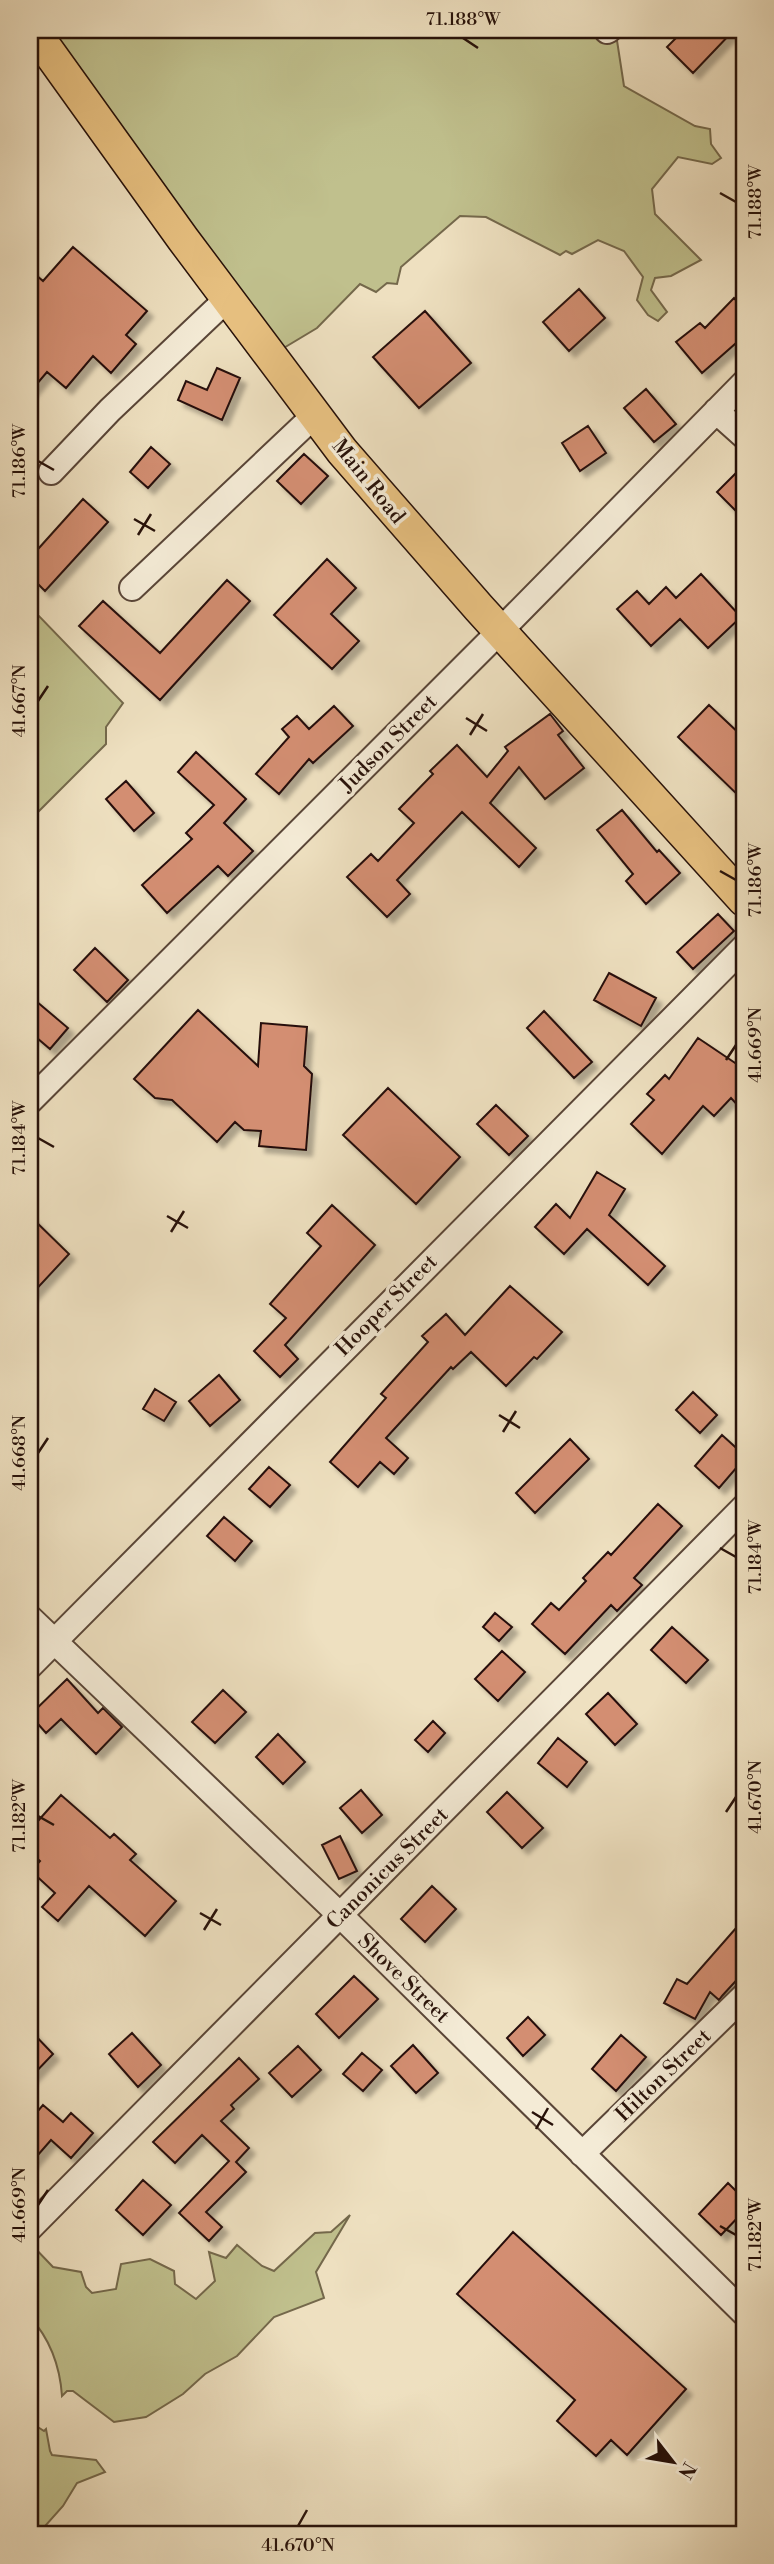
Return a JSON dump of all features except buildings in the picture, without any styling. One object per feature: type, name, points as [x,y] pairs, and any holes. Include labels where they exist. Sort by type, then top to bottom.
[{"type":"main road","name":"Main Road","points":[[33,30],[227,299],[342,451],[409,530],[744,900]]},
{"type":"street","points":[[51,472],[110,410],[227,299]]},
{"type":"street","name":"Judson Street","points":[[30,1101],[744,383]]},
{"type":"street","points":[[716,411],[744,436]]},
{"type":"street","points":[[132,588],[316,415]]},
{"type":"street","name":"Hooper Street","points":[[30,1666],[744,947]]},
{"type":"street","name":"Canonicus Street","points":[[30,2228],[744,1507]]},
{"type":"street","name":"Shove Street","points":[[30,1618],[340,1915],[744,2313]]},
{"type":"street","name":"Hilton Street","points":[[583,2154],[744,1996]]},
{"type":"green space","points":[[35,30],[601,30],[616,34],[624,86],[695,126],[710,129],[711,144],[721,158],[712,164],[678,157],[652,189],[655,214],[701,260],[671,276],[655,278],[651,290],[667,312],[658,321],[648,315],[637,300],[643,277],[624,251],[598,240],[572,254],[566,251],[560,255],[486,217],[460,216],[401,267],[397,284],[387,283],[376,292],[360,284],[317,328],[272,355]]},
{"type":"green space","points":[[30,613],[39,616],[123,703],[106,727],[106,744],[30,820]]},
{"type":"green space","points":[[350,2215],[316,2272],[324,2298],[274,2317],[237,2356],[205,2374],[183,2394],[146,2417],[114,2422],[73,2391],[67,2391],[62,2396],[53,2354],[30,2317],[30,2243],[53,2267],[81,2272],[86,2287],[92,2293],[116,2289],[121,2264],[150,2259],[174,2271],[175,2284],[196,2299],[215,2281],[209,2252],[226,2258],[237,2245],[262,2266],[274,2271],[315,2233],[331,2232]]},
{"type":"green space","points":[[30,2422],[44,2431],[46,2429],[52,2455],[96,2460],[105,2472],[77,2483],[63,2506],[38,2534],[30,2534]]}]
